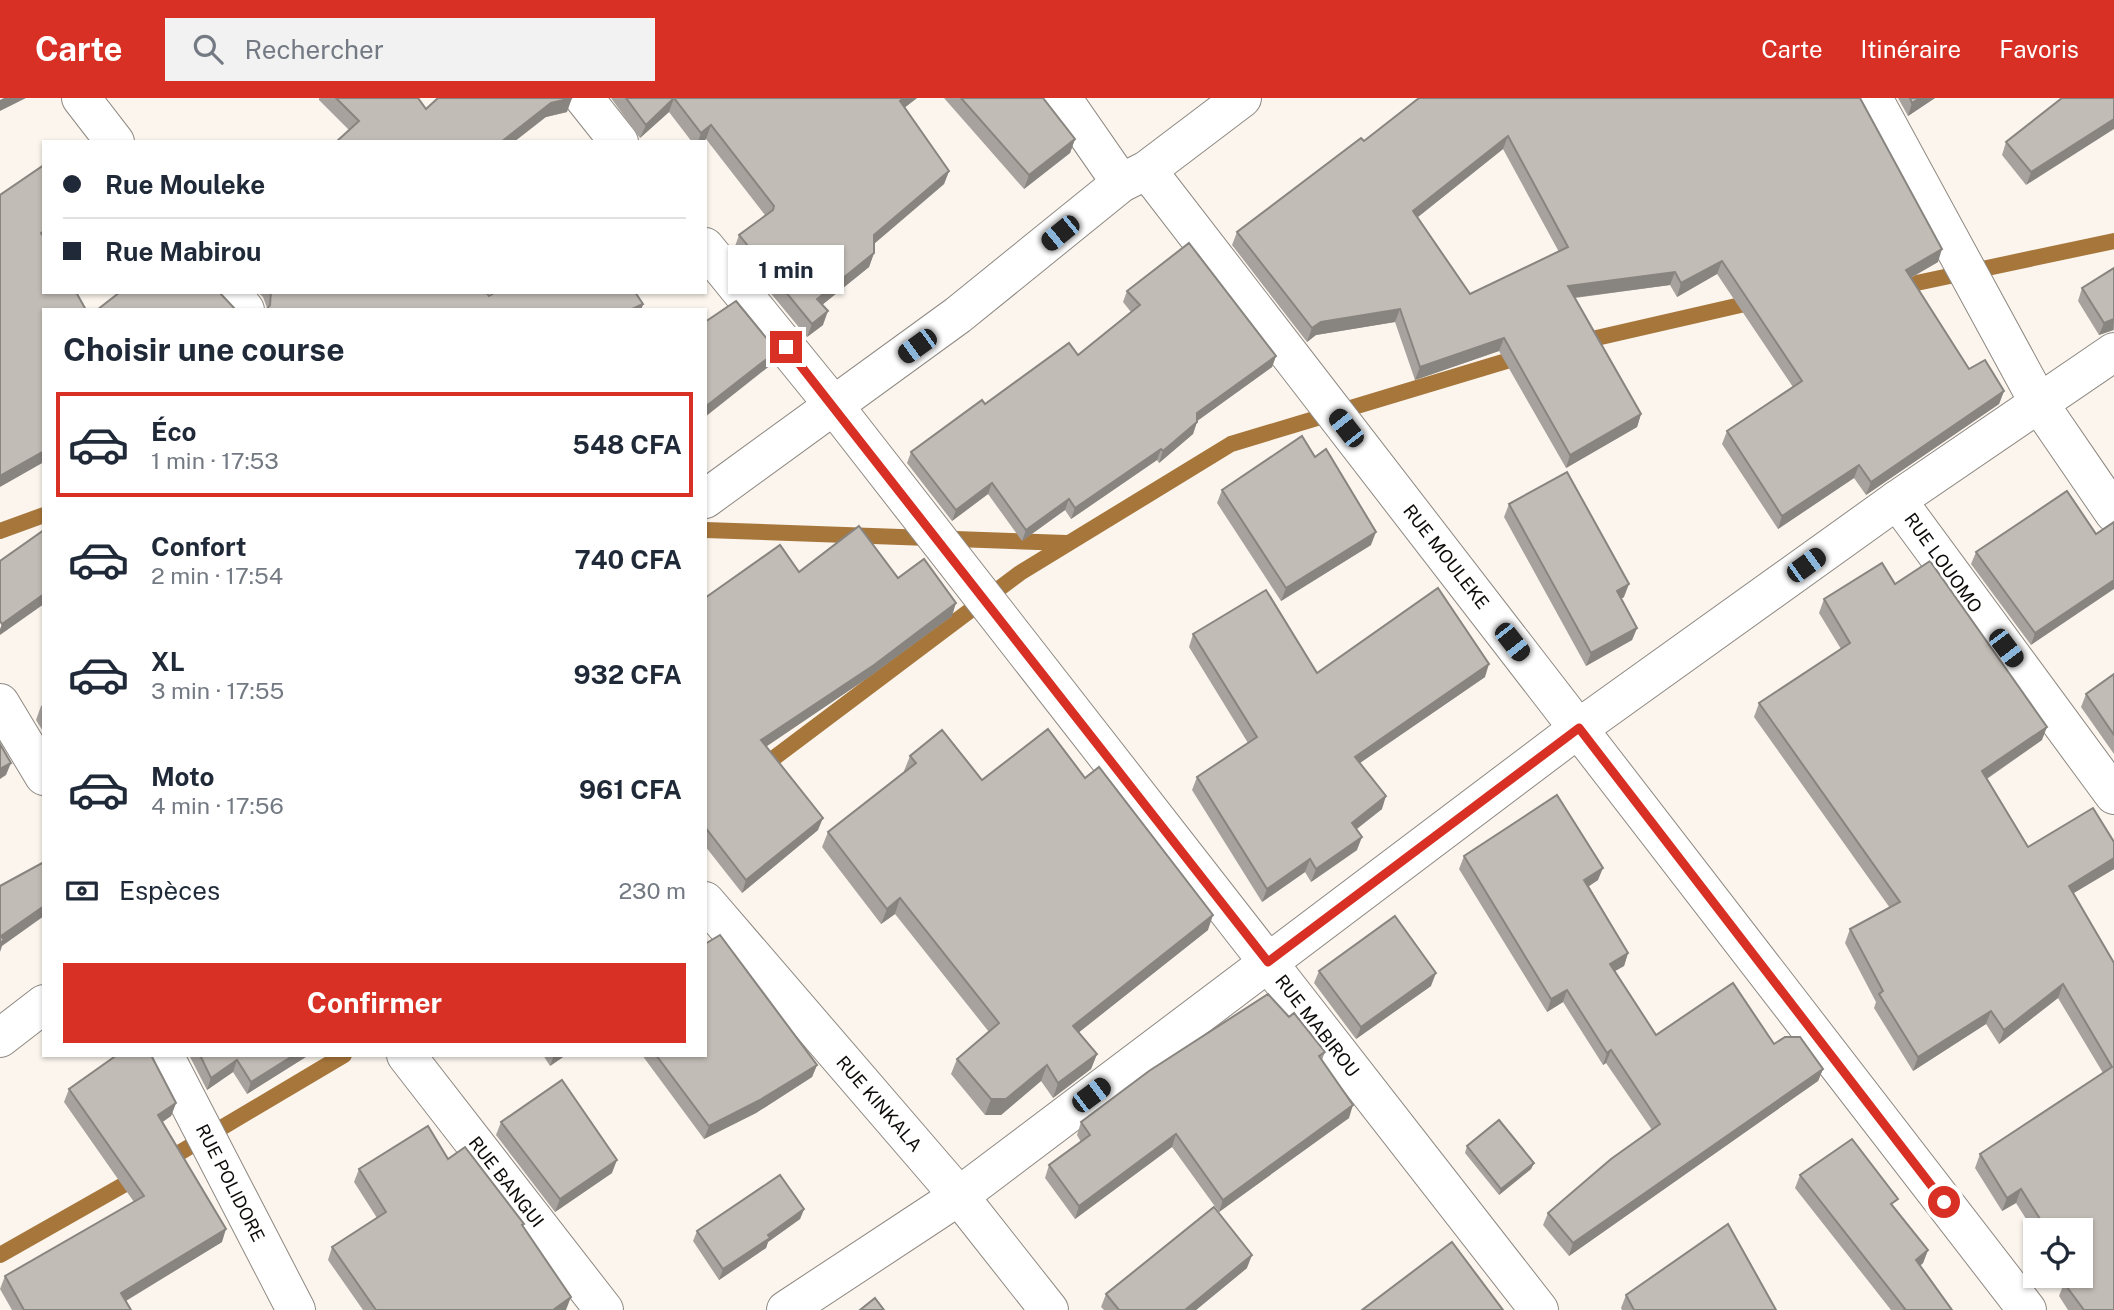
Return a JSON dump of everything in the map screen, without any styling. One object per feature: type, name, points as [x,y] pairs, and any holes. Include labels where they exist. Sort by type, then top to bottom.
[{"type":"street","points":[[81,98],[113,140]]},
{"type":"street","points":[[584,98],[618,140]]},
{"type":"street","name":"RUE MOULEKE","points":[[1062,98],[1134,177],[1579,728],[2027,1310]]},
{"type":"street","points":[[707,498],[835,407],[1134,177],[1242,98]]},
{"type":"street","points":[[1873,98],[2040,405],[2114,513]]},
{"type":"street","name":"RUE MABIROU","points":[[707,249],[835,407],[1539,1310]]},
{"type":"street","points":[[233,294],[243,308]]},
{"type":"street","points":[[786,1310],[959,1196],[1579,728],[1897,500],[2114,352]]},
{"type":"street","name":"RUE LOUOMO","points":[[1897,500],[2114,795]]},
{"type":"street","points":[[0,702],[42,773]]},
{"type":"street","name":"RUE KINKALA","points":[[707,903],[959,1196],[1049,1310]]},
{"type":"street","points":[[0,1038],[42,1005]]},
{"type":"street","name":"RUE POLIDORE","points":[[165,1057],[296,1310]]},
{"type":"street","name":"RUE BANGUI","points":[[408,1057],[604,1310]]},
{"type":"building","points":[[336,98],[418,98],[426,109],[438,98],[572,98],[551,103],[504,140],[338,140],[359,121]]},
{"type":"building","points":[[626,98],[674,98],[646,125]]},
{"type":"building","points":[[674,98],[904,98],[900,101],[949,171],[874,235],[874,253],[817,299],[828,311],[812,324],[739,235],[773,210],[774,206],[711,125],[701,133]]},
{"type":"building","points":[[961,98],[1043,98],[1075,139],[1029,175]]},
{"type":"building","points":[[1419,98],[1860,98],[1942,249],[1906,270],[1969,369],[1985,360],[2004,391],[1871,482],[1859,465],[1782,516],[1727,431],[1802,381],[1722,261],[1681,283],[1675,272],[1568,286],[1641,414],[1570,455],[1504,338],[1420,367],[1400,309],[1321,322],[1312,328],[1237,232],[1361,138],[1364,141]],"holes":[[[1508,136],[1568,247],[1470,294],[1413,211]]]},
{"type":"building","points":[[2062,98],[2114,98],[2114,119],[2031,172],[2006,142]]},
{"type":"building","points":[[42,166],[42,294],[77,294],[85,308],[42,308],[42,452],[0,476],[0,195]]},
{"type":"building","points":[[1189,243],[1276,356],[1197,413],[1197,422],[1163,451],[1161,449],[1075,508],[1069,499],[1026,530],[992,483],[956,510],[911,452],[982,400],[985,404],[1069,343],[1078,355],[1140,305],[1127,291]]},
{"type":"building","points":[[2114,268],[2114,319],[2104,323],[2082,288]]},
{"type":"building","points":[[117,294],[221,294],[234,308],[100,308]]},
{"type":"building","points":[[271,294],[636,294],[643,304],[634,308],[268,308]]},
{"type":"building","points":[[736,301],[777,351],[707,405],[707,321]]},
{"type":"building","points":[[1302,436],[1315,457],[1326,449],[1376,532],[1286,588],[1222,490]]},
{"type":"building","points":[[1567,472],[1629,584],[1617,591],[1637,628],[1591,653],[1509,504]]},
{"type":"building","points":[[2067,491],[2096,534],[2114,522],[2114,580],[2035,633],[1976,552]]},
{"type":"building","points":[[859,526],[898,578],[924,559],[956,603],[874,665],[761,740],[823,818],[746,880],[707,830],[707,597],[780,545],[799,572]]},
{"type":"building","points":[[42,531],[42,595],[2,624],[0,621],[0,561]]},
{"type":"building","points":[[1930,561],[2047,727],[1982,771],[2028,847],[2093,808],[2114,842],[2114,858],[2069,886],[2114,963],[2114,1310],[2084,1310],[2068,1288],[2093,1288],[2093,1218],[2039,1218],[2021,1189],[2007,1198],[1980,1154],[2112,1067],[2063,984],[2004,1030],[1991,1011],[1918,1057],[1879,994],[1883,991],[1850,929],[1900,902],[1759,703],[1850,643],[1824,599],[1882,563],[1895,584]]},
{"type":"building","points":[[1438,588],[1489,664],[1355,757],[1386,796],[1352,823],[1362,837],[1316,869],[1310,859],[1267,889],[1197,777],[1257,737],[1193,634],[1266,590],[1317,673]]},
{"type":"building","points":[[2114,674],[2114,735],[2086,694]]},
{"type":"building","points":[[1048,729],[1085,778],[1099,767],[1213,915],[1073,1026],[1097,1054],[1058,1083],[1047,1065],[1006,1099],[991,1099],[957,1059],[999,1023],[900,898],[887,909],[828,832],[916,763],[910,756],[942,730],[982,780]]},
{"type":"building","points":[[0,744],[11,763],[0,769]]},
{"type":"building","points":[[1557,795],[1603,868],[1584,880],[1628,953],[1610,964],[1656,1035],[1733,983],[1774,1044],[1785,1037],[1800,1037],[1823,1069],[1573,1243],[1548,1213],[1611,1159],[1660,1124],[1611,1050],[1607,1053],[1567,990],[1551,999],[1464,856]]},
{"type":"building","points":[[42,863],[42,907],[1,936],[4,940],[0,943],[0,886]]},
{"type":"building","points":[[1395,916],[1436,973],[1361,1027],[1319,971]]},
{"type":"building","points":[[720,935],[817,1065],[760,1100],[709,1126],[657,1057],[707,1057],[707,943]]},
{"type":"building","points":[[1268,994],[1289,1017],[1294,1013],[1325,1052],[1319,1056],[1353,1105],[1223,1200],[1176,1134],[1079,1206],[1049,1165],[1090,1135],[1081,1122],[1149,1071]]},
{"type":"building","points":[[114,1057],[152,1057],[176,1103],[158,1115],[226,1229],[121,1293],[131,1310],[24,1310],[5,1276],[144,1196],[69,1089]]},
{"type":"building","points":[[201,1057],[291,1057],[251,1082],[237,1060],[211,1078]]},
{"type":"building","points":[[562,1080],[617,1160],[560,1199],[501,1122]]},
{"type":"building","points":[[1499,1120],[1534,1163],[1501,1189],[1467,1146]]},
{"type":"building","points":[[428,1126],[448,1159],[465,1147],[524,1224],[522,1225],[571,1297],[553,1310],[376,1310],[332,1247],[386,1212],[359,1169]]},
{"type":"building","points":[[1852,1139],[1898,1199],[1891,1204],[1928,1250],[1916,1260],[1952,1310],[1904,1310],[1800,1175]]},
{"type":"building","points":[[780,1175],[804,1209],[768,1235],[770,1238],[723,1269],[697,1231]]},
{"type":"building","points":[[1214,1207],[1252,1255],[1185,1310],[1119,1310],[1106,1294]]},
{"type":"building","points":[[1728,1224],[1776,1310],[1634,1310],[1626,1295]]},
{"type":"building","points":[[1452,1242],[1503,1310],[1362,1310]]},
{"type":"building","points":[[875,1298],[884,1310],[860,1310]]},
{"type":"waterway","points":[[1893,288],[2114,241]]},
{"type":"waterway","points":[[1579,342],[1758,301]]},
{"type":"waterway","points":[[758,770],[1020,573],[1231,444],[1523,356]]},
{"type":"waterway","points":[[0,531],[42,516]]},
{"type":"waterway","points":[[707,530],[1067,543]]},
{"type":"waterway","points":[[164,1162],[341,1057]]},
{"type":"waterway","points":[[0,1255],[141,1175]]},
{"type":"route","points":[[786,347],[1268,962],[1579,728],[1944,1202]]}]
